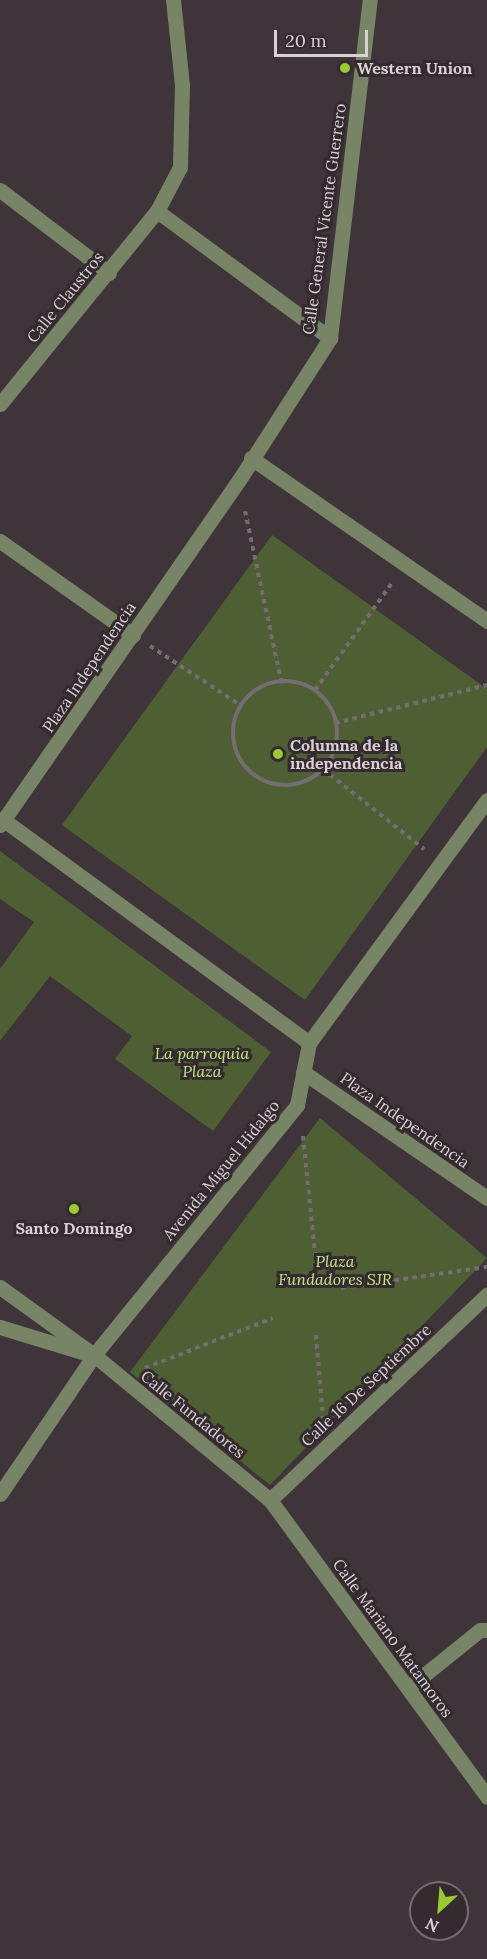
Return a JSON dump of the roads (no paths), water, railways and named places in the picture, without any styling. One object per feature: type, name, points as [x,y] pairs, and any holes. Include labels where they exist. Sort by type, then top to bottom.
[{"type":"street","name":"Calle Claustros","points":[[0,404],[109,273],[157,211],[180,167],[182,85],[173,0]]},
{"type":"street","name":"Calle General Vicente Guerrero","points":[[252,458],[330,338],[370,0]]},
{"type":"street","points":[[0,190],[109,273]]},
{"type":"street","points":[[157,211],[330,338]]},
{"type":"street","points":[[252,458],[487,621]]},
{"type":"street","name":"Plaza Independencia","points":[[252,458],[3,823],[309,1043]]},
{"type":"street","points":[[0,541],[133,635]]},
{"type":"street","name":"Avenida Miguel Hidalgo","points":[[0,1494],[94,1355],[297,1105],[309,1043],[487,800]]},
{"type":"street","name":"Plaza Independencia","points":[[303,1072],[487,1198]]},
{"type":"street","name":"Calle Fundadores","points":[[0,1287],[94,1355],[270,1500]]},
{"type":"street","name":"Calle 16 De Septiembre","points":[[270,1500],[487,1295]]},
{"type":"street","points":[[0,1327],[94,1355]]},
{"type":"street","name":"Calle Mariano Matamoros","points":[[270,1500],[486,1792]]},
{"type":"street","points":[[408,1688],[480,1630],[487,1630]]},
{"type":"place","name":"Western Union","points":[[345,68]]},
{"type":"place","name":"Columna de la independencia","points":[[278,754]]},
{"type":"place","name":"Santo Domingo","points":[[74,1209]]},
{"type":"park label","name":"La parroquia Plaza","points":[[202,1062]]},
{"type":"park label","name":"Plaza Fundadores SJR","points":[[335,1270]]}]
